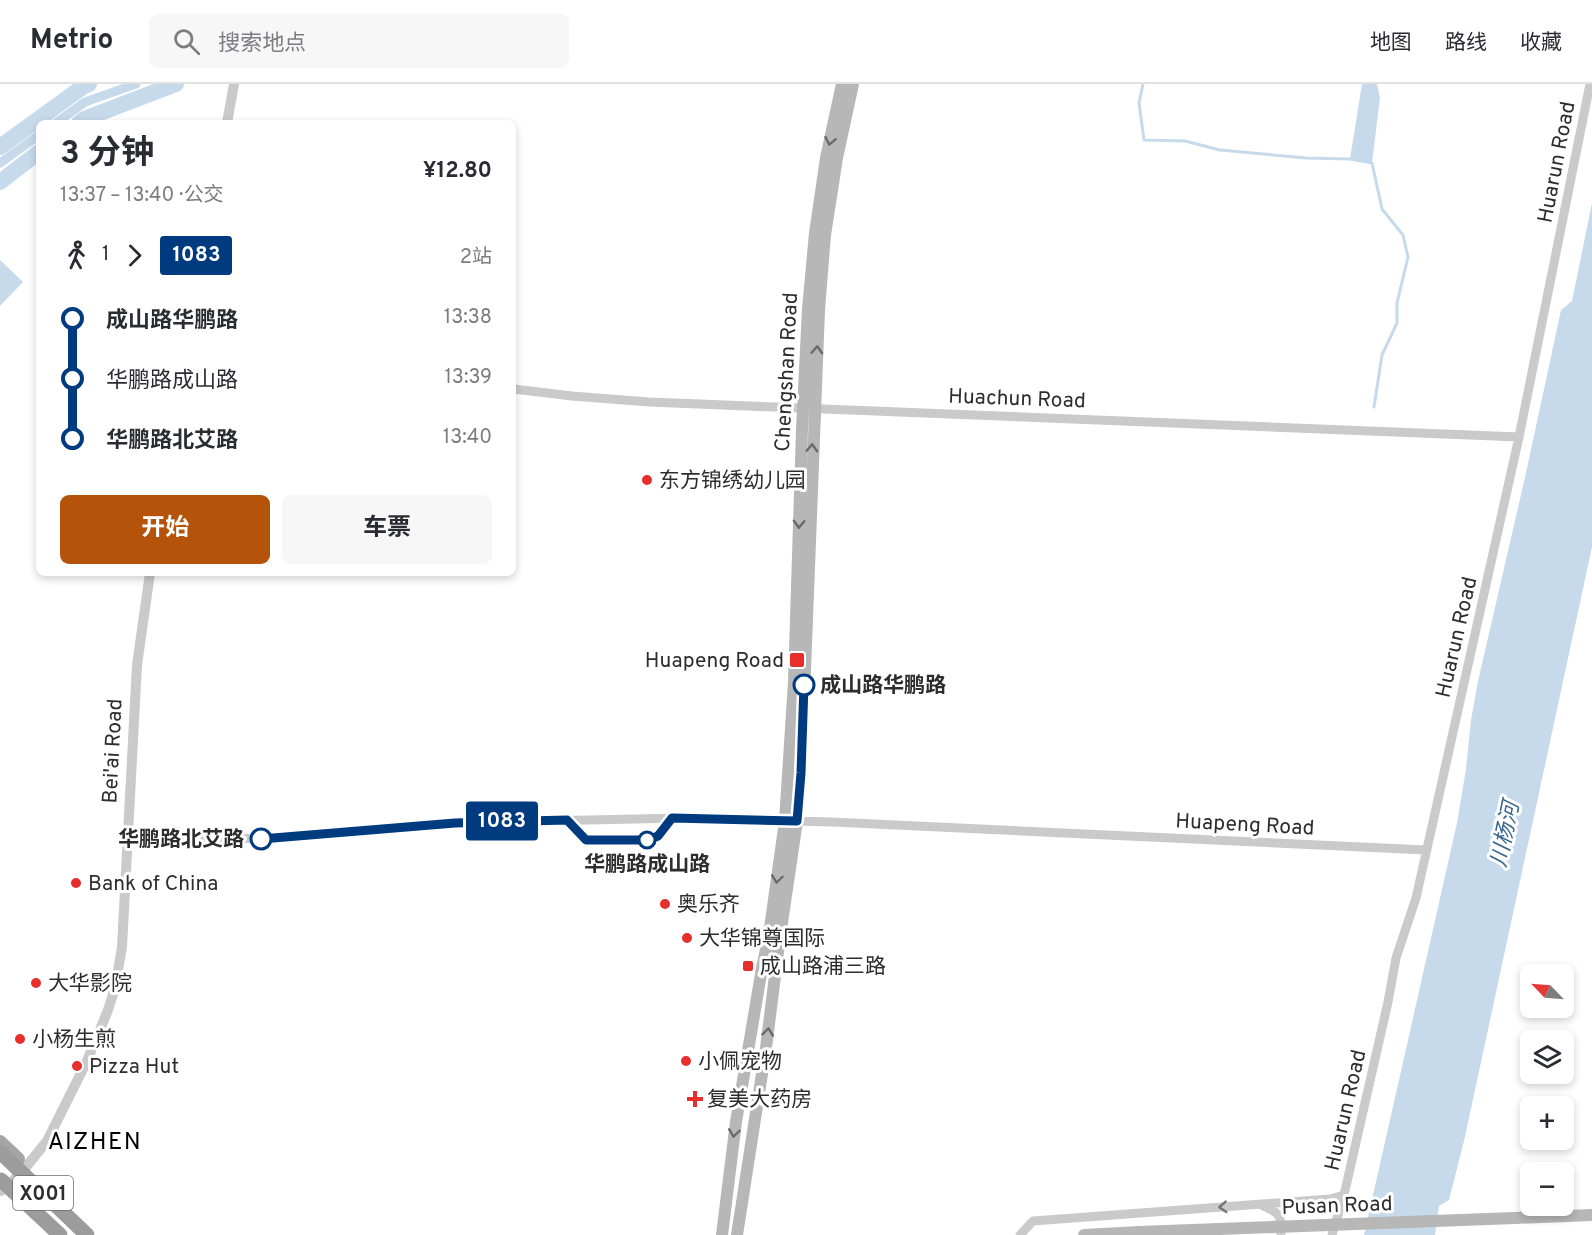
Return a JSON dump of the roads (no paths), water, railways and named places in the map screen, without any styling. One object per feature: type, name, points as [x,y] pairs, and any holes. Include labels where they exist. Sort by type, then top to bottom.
[{"type":"highway","name":"X001","points":[[0,1152],[87,1235]]},
{"type":"highway","name":"X001","points":[[1,1186],[60,1235]]},
{"type":"main road","name":"Chengshan Road","points":[[809,408],[808,309],[815,233],[826,158],[842,84]]},
{"type":"main road","name":"Chengshan Road","points":[[737,1235],[766,1048],[780,936],[791,821],[794,682],[809,408],[825,235],[837,158],[853,84]]},
{"type":"main road","name":"Chengshan Road","points":[[722,1235],[736,1122],[762,968],[791,821]]},
{"type":"main road","name":"X001","points":[[0,1142],[96,1235]]},
{"type":"main road","name":"X001","points":[[1,1186],[52,1235]]},
{"type":"main road","name":"Pusan Road","points":[[1084,1235],[1592,1215]]},
{"type":"street","points":[[228,120],[234,84]]},
{"type":"street","name":"Huarun Road","points":[[1332,1235],[1344,1195],[1396,958],[1416,898],[1519,437],[1590,84]]},
{"type":"street","name":"Huachun Road","points":[[516,389],[649,402],[1519,437]]},
{"type":"street","name":"Bei'ai Road","points":[[1,1186],[26,1167],[47,1141],[87,1061],[108,1010],[117,978],[122,947],[137,664],[150,576]]},
{"type":"street","name":"Huapeng Road","points":[[128,842],[263,838],[455,823],[682,818],[1426,850]]},
{"type":"street","points":[[1020,1235],[1033,1221],[1259,1205],[1330,1199],[1344,1195]]},
{"type":"street","points":[[1259,1205],[1276,1211],[1281,1220],[1281,1235]]},
{"type":"water","points":[[1362,84],[1377,84],[1380,98],[1372,163],[1350,159]]},
{"type":"water","name":"川杨河","points":[[1592,203],[1592,547],[1464,1141],[1449,1200],[1439,1206],[1435,1235],[1364,1235],[1457,823],[1478,681],[1561,310],[1572,301]]},
{"type":"water","points":[[0,260],[23,282],[0,306]]},
{"type":"waterway","points":[[37,120],[89,84]]},
{"type":"waterway","points":[[60,120],[85,102],[136,84]]},
{"type":"waterway","points":[[83,120],[176,84]]},
{"type":"waterway","points":[[1143,84],[1139,103],[1144,140],[1185,141],[1220,150],[1306,158],[1350,159],[1372,163],[1382,209],[1403,235],[1408,257],[1397,303],[1397,323],[1382,355],[1374,407]]},
{"type":"waterway","points":[[0,147],[36,121]]},
{"type":"waterway","points":[[0,163],[36,137]]},
{"type":"waterway","points":[[0,182],[36,154]]},
{"type":"place","name":"东方锦绣幼儿园","points":[[647,480]]},
{"type":"place","name":"Huapeng Road","points":[[797,660]]},
{"type":"place","name":"成山路华鹏路","points":[[804,685]]},
{"type":"place","name":"华鹏路北艾路","points":[[261,839]]},
{"type":"place","name":"华鹏路成山路","points":[[647,840]]},
{"type":"place","name":"Bank of China","points":[[76,883]]},
{"type":"place","name":"奥乐齐","points":[[665,904]]},
{"type":"place","name":"大华锦尊国际","points":[[687,938]]},
{"type":"place","name":"成山路浦三路","points":[[748,966]]},
{"type":"place","name":"大华影院","points":[[36,983]]},
{"type":"place","name":"小杨生煎","points":[[20,1039]]},
{"type":"place","name":"小佩宠物","points":[[686,1061]]},
{"type":"place","name":"Pizza Hut","points":[[77,1066]]},
{"type":"place","name":"复美大药房","points":[[695,1099]]},
{"type":"district","name":"AIZHEN","points":[[95,1141]]}]
